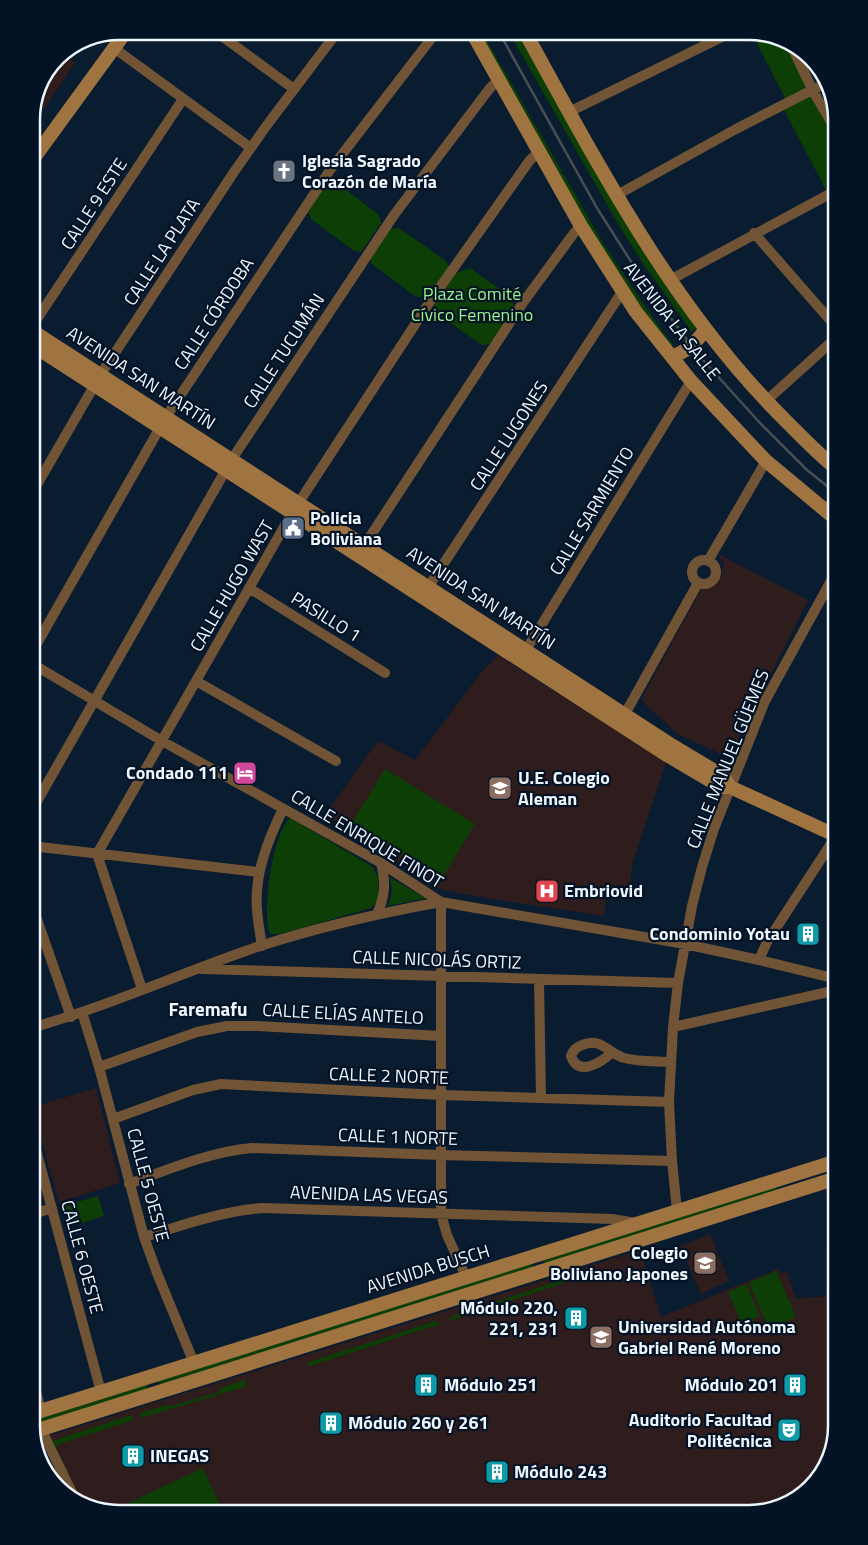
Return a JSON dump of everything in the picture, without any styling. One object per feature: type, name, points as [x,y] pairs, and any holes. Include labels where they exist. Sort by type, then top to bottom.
[{"type":"main road","name":"AVENIDA LA SALLE","points":[[476,40],[581,226],[622,292],[677,356],[691,381],[766,461],[828,513]]},
{"type":"main road","name":"AVENIDA LA SALLE","points":[[529,40],[617,195],[704,335],[766,401],[828,458]]},
{"type":"main road","points":[[40,150],[118,43]]},
{"type":"main road","points":[[677,356],[704,335]]},
{"type":"main road","name":"AVENIDA SAN MARTÍN","points":[[40,336],[98,380],[524,654],[721,787],[730,787],[828,832]]},
{"type":"main road","name":"AVENIDA SAN MARTÍN","points":[[40,349],[98,380]]},
{"type":"main road","name":"AVENIDA BUSCH","points":[[40,1411],[828,1163]]},
{"type":"main road","points":[[788,1192],[786,1184],[790,1179],[817,1171],[828,1164]]},
{"type":"main road","name":"AVENIDA BUSCH","points":[[40,1429],[828,1181]]},
{"type":"main road","points":[[537,1255],[542,1270]]},
{"type":"main road","points":[[148,1377],[154,1394]]},
{"type":"street","points":[[228,40],[294,89]]},
{"type":"street","name":"CALLE LA PLATA","points":[[40,480],[98,380],[251,148],[332,40]]},
{"type":"street","name":"CALLE CÓRDOBA","points":[[40,638],[163,422],[330,170],[429,40]]},
{"type":"street","points":[[569,112],[716,40]]},
{"type":"street","points":[[118,43],[183,99],[251,148]]},
{"type":"street","points":[[795,55],[828,116]]},
{"type":"street","name":"CALLE TUCUMÁN","points":[[40,796],[229,464],[390,220],[498,80]]},
{"type":"street","points":[[617,195],[736,129],[821,86]]},
{"type":"street","name":"CALLE 9 ESTE","points":[[40,315],[183,99]]},
{"type":"street","name":"CALLE HUGO WAST","points":[[97,854],[295,508],[430,300],[530,160],[540,151]]},
{"type":"street","points":[[670,280],[828,195]]},
{"type":"street","points":[[361,550],[522,304],[581,226]]},
{"type":"street","points":[[754,234],[828,318]]},
{"type":"street","name":"CALLE LUGONES","points":[[425,592],[622,292]]},
{"type":"street","points":[[766,401],[828,345]]},
{"type":"street","name":"CALLE SARMIENTO","points":[[524,654],[691,381]]},
{"type":"street","points":[[708,561],[766,461]]},
{"type":"street","points":[[699,561],[708,561],[716,569],[715,577],[710,582],[698,583],[692,576],[693,567],[699,561]]},
{"type":"street","points":[[622,719],[698,583]]},
{"type":"street","name":"CALLE MANUEL GÜEMES","points":[[677,1211],[669,1102],[673,1027],[685,944],[702,867],[730,787],[765,701],[828,586]]},
{"type":"street","name":"PASILLO 1","points":[[249,588],[386,673]]},
{"type":"street","name":"CALLE ENRIQUE FINOT","points":[[40,668],[162,741],[381,863],[441,902],[685,944],[828,977]]},
{"type":"street","points":[[196,681],[336,762]]},
{"type":"street","points":[[262,946],[257,909],[260,872],[268,839],[283,809]]},
{"type":"street","points":[[40,847],[260,872]]},
{"type":"street","points":[[759,960],[767,942],[828,848]]},
{"type":"street","points":[[97,854],[142,989]]},
{"type":"street","points":[[377,914],[384,894],[384,873],[381,863]]},
{"type":"street","points":[[441,902],[441,1214],[447,1235],[466,1277]]},
{"type":"street","name":"CALLE NICOLÁS ORTIZ","points":[[40,1026],[71,1017],[142,989],[262,946],[377,914],[441,902]]},
{"type":"street","points":[[40,928],[71,1017]]},
{"type":"street","name":"CALLE NICOLÁS ORTIZ","points":[[196,969],[678,983]]},
{"type":"street","points":[[540,980],[541,1097]]},
{"type":"street","points":[[673,1027],[828,992]]},
{"type":"street","name":"CALLE 5 OESTE","points":[[82,1012],[99,1067],[144,1237],[156,1273],[194,1363]]},
{"type":"street","name":"CALLE ELÍAS ANTELO","points":[[99,1067],[197,1032],[227,1026],[441,1036]]},
{"type":"street","points":[[612,1052],[625,1058],[671,1062]]},
{"type":"street","name":"CALLE 2 NORTE","points":[[113,1119],[193,1090],[221,1084],[441,1095],[669,1102]]},
{"type":"street","name":"CALLE 1 NORTE","points":[[129,1184],[204,1157],[228,1150],[252,1148],[672,1161]]},
{"type":"street","name":"CALLE 6 OESTE","points":[[40,1172],[52,1208],[101,1392]]},
{"type":"street","points":[[40,1212],[52,1208]]},
{"type":"street","name":"AVENIDA LAS VEGAS","points":[[144,1237],[217,1215],[263,1208],[597,1219],[639,1223]]},
{"type":"street","points":[[597,1219],[602,1227],[600,1236]]},
{"type":"street","points":[[42,1438],[67,1485]]},
{"type":"shaded area","points":[[68,59],[75,63],[40,115],[48,84],[56,71]]},
{"type":"shaded area","points":[[720,555],[808,600],[730,756],[725,756],[678,734],[645,704],[642,698],[703,586],[710,586],[721,577],[724,563],[719,557]]},
{"type":"shaded area","name":"U.E. Colegio Aleman","points":[[498,655],[560,695],[575,702],[666,762],[632,865],[630,886],[608,885],[604,916],[440,889],[325,815],[378,741],[415,760],[480,674]]},
{"type":"shaded area","points":[[96,1088],[120,1183],[59,1202],[40,1135],[40,1105]]},
{"type":"shaded area","name":"Universidad Autónoma Gabriel René Moreno","points":[[828,1190],[827,1436],[822,1456],[812,1474],[797,1489],[784,1497],[770,1502],[749,1505],[114,1505],[93,1501],[76,1492],[48,1436],[640,1250],[661,1317],[778,1269],[781,1273],[787,1272],[796,1299],[826,1296],[827,1201],[825,1191]]},
{"type":"shaded area","name":"Colegio Boliviano Japones","points":[[710,1234],[729,1281],[701,1294],[680,1246]]},
{"type":"green space","points":[[481,40],[486,40],[603,243],[673,345],[669,346],[616,272],[567,194]]},
{"type":"green space","points":[[513,40],[524,40],[695,323],[696,328],[692,332],[642,262],[618,224]]},
{"type":"green space","points":[[755,40],[775,44],[789,51],[805,84],[804,90],[786,100]]},
{"type":"green space","points":[[809,97],[812,98],[828,126],[828,189],[826,190],[784,110]]},
{"type":"green space","points":[[337,183],[379,215],[381,223],[361,252],[354,251],[311,219],[307,208],[324,184]]},
{"type":"green space","points":[[399,228],[446,261],[450,270],[430,296],[416,297],[372,264],[369,257],[390,229]]},
{"type":"green space","name":"Plaza Comité Cívico Femenino","points":[[470,268],[511,297],[514,307],[490,344],[482,345],[436,313],[434,304],[456,273]]},
{"type":"green space","points":[[385,769],[475,824],[442,879],[351,824]]},
{"type":"green space","points":[[290,818],[373,867],[378,878],[378,901],[371,908],[280,934],[270,934],[267,909],[270,873],[278,839]]},
{"type":"green space","points":[[389,877],[426,898],[387,906],[392,892]]},
{"type":"green space","points":[[776,1185],[777,1190],[771,1193],[547,1263],[543,1259]]},
{"type":"green space","points":[[98,1196],[104,1216],[69,1227],[63,1206]]},
{"type":"green space","points":[[532,1263],[531,1268],[161,1384],[158,1383],[159,1379]]},
{"type":"green space","points":[[776,1271],[796,1317],[769,1329],[749,1283]]},
{"type":"green space","points":[[585,1272],[591,1274],[449,1321],[450,1317]]},
{"type":"green space","points":[[746,1284],[760,1316],[742,1324],[728,1292]]},
{"type":"green space","points":[[436,1321],[440,1324],[310,1366],[306,1363]]},
{"type":"green space","points":[[245,1380],[247,1386],[142,1418],[140,1413],[219,1392],[221,1388]]},
{"type":"green space","points":[[147,1384],[144,1390],[40,1423],[40,1416]]},
{"type":"green space","points":[[132,1415],[134,1420],[59,1444],[56,1449],[53,1443],[55,1440]]},
{"type":"green space","points":[[203,1468],[220,1505],[126,1505]]},
{"type":"waterway","points":[[503,40],[597,208],[644,282],[688,341]]},
{"type":"waterway","points":[[694,350],[760,423],[807,470],[828,487]]},
{"type":"place","name":"Iglesia Sagrado Corazón de María","points":[[284,171]]},
{"type":"place","name":"Policia Boliviana","points":[[293,528]]},
{"type":"place","name":"Condado 111","points":[[245,773]]},
{"type":"place","name":"U.E. Colegio Aleman","points":[[500,788]]},
{"type":"place","name":"Embriovid","points":[[547,891]]},
{"type":"place","name":"Condominio Yotau","points":[[808,934]]},
{"type":"place","name":"Colegio Boliviano Japones","points":[[705,1263]]},
{"type":"place","name":"Módulo 220, 221, 231","points":[[576,1318]]},
{"type":"place","name":"Universidad Autónoma Gabriel René Moreno","points":[[601,1337]]},
{"type":"place","name":"Módulo 251","points":[[426,1385]]},
{"type":"place","name":"Módulo 201","points":[[795,1385]]},
{"type":"place","name":"Módulo 260 y 261","points":[[331,1423]]},
{"type":"place","name":"Auditorio Facultad Politécnica","points":[[789,1430]]},
{"type":"place","name":"INEGAS","points":[[133,1456]]},
{"type":"place","name":"Módulo 243","points":[[497,1472]]},
{"type":"district","name":"Faremafu","points":[[208,1009]]}]
